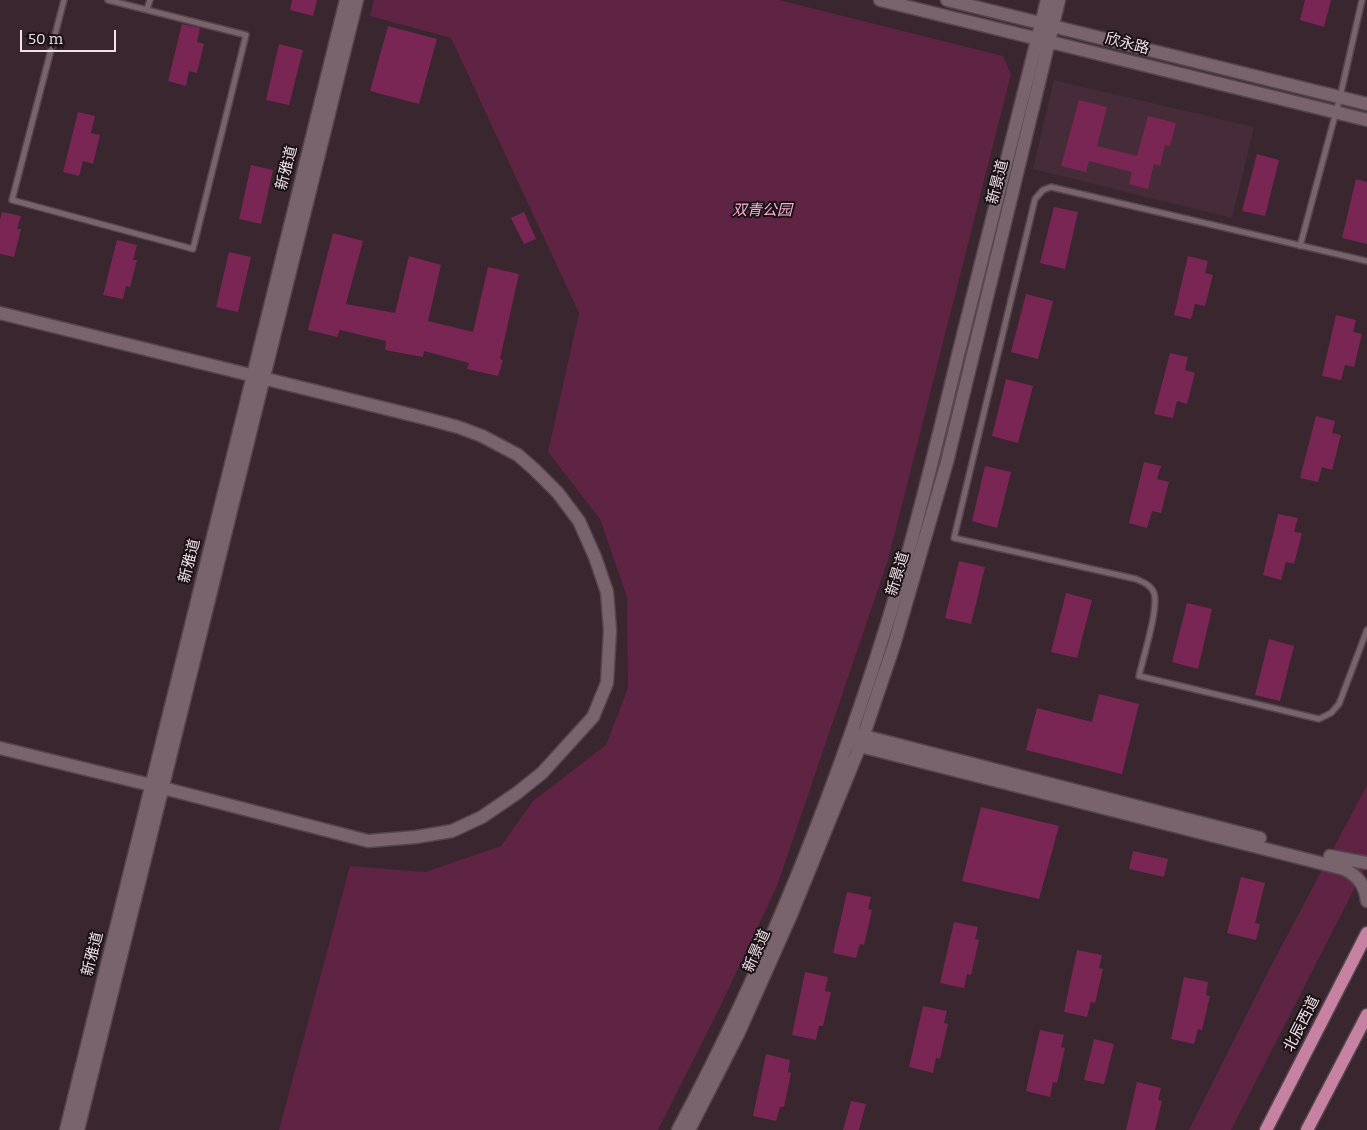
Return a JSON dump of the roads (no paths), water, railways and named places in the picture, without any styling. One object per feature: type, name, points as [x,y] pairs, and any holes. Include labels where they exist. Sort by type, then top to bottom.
[{"type":"main road","name":"北辰西道","points":[[1266,1130],[1366,932]]},
{"type":"main road","points":[[1306,1130],[1367,1015]]},
{"type":"street","name":"新雅道","points":[[78,1130],[157,787],[258,377],[346,0]]},
{"type":"street","name":"新雅道","points":[[258,377],[356,0]]},
{"type":"street","name":"欣永路","points":[[880,0],[1367,120]]},
{"type":"street","name":"欣永路","points":[[947,0],[1367,104]]},
{"type":"street","name":"新景道","points":[[1047,0],[1047,25]]},
{"type":"street","name":"新景道","points":[[678,1130],[705,1080],[789,894],[894,645],[947,462],[1043,40],[1047,25],[1059,0]]},
{"type":"street","points":[[0,314],[458,427],[498,444],[518,455],[535,470],[558,493],[580,522],[607,592],[610,630],[607,682],[593,717],[542,774],[482,817],[452,831],[416,837],[368,841],[0,748]]},
{"type":"street","points":[[855,740],[1342,860],[1367,863]]},
{"type":"street","points":[[855,740],[1344,868],[1352,872],[1361,881],[1367,902]]},
{"type":"street","name":"新景道","points":[[689,1130],[739,1032],[791,915],[855,740]]},
{"type":"street","name":"新雅道","points":[[66,1130],[157,787]]},
{"type":"lane","points":[[64,0],[12,200],[193,249],[246,35],[108,0]]},
{"type":"lane","points":[[148,9],[150,0]]},
{"type":"lane","points":[[1300,246],[1340,97],[1362,0]]},
{"type":"lane","points":[[1367,262],[1052,187],[1043,190],[1035,199],[954,538],[1136,579],[1148,585],[1154,593],[1155,607],[1139,676],[1319,719],[1331,713],[1339,704],[1367,630]]},
{"type":"park label","name":"双青公园","points":[[762,211]]}]
